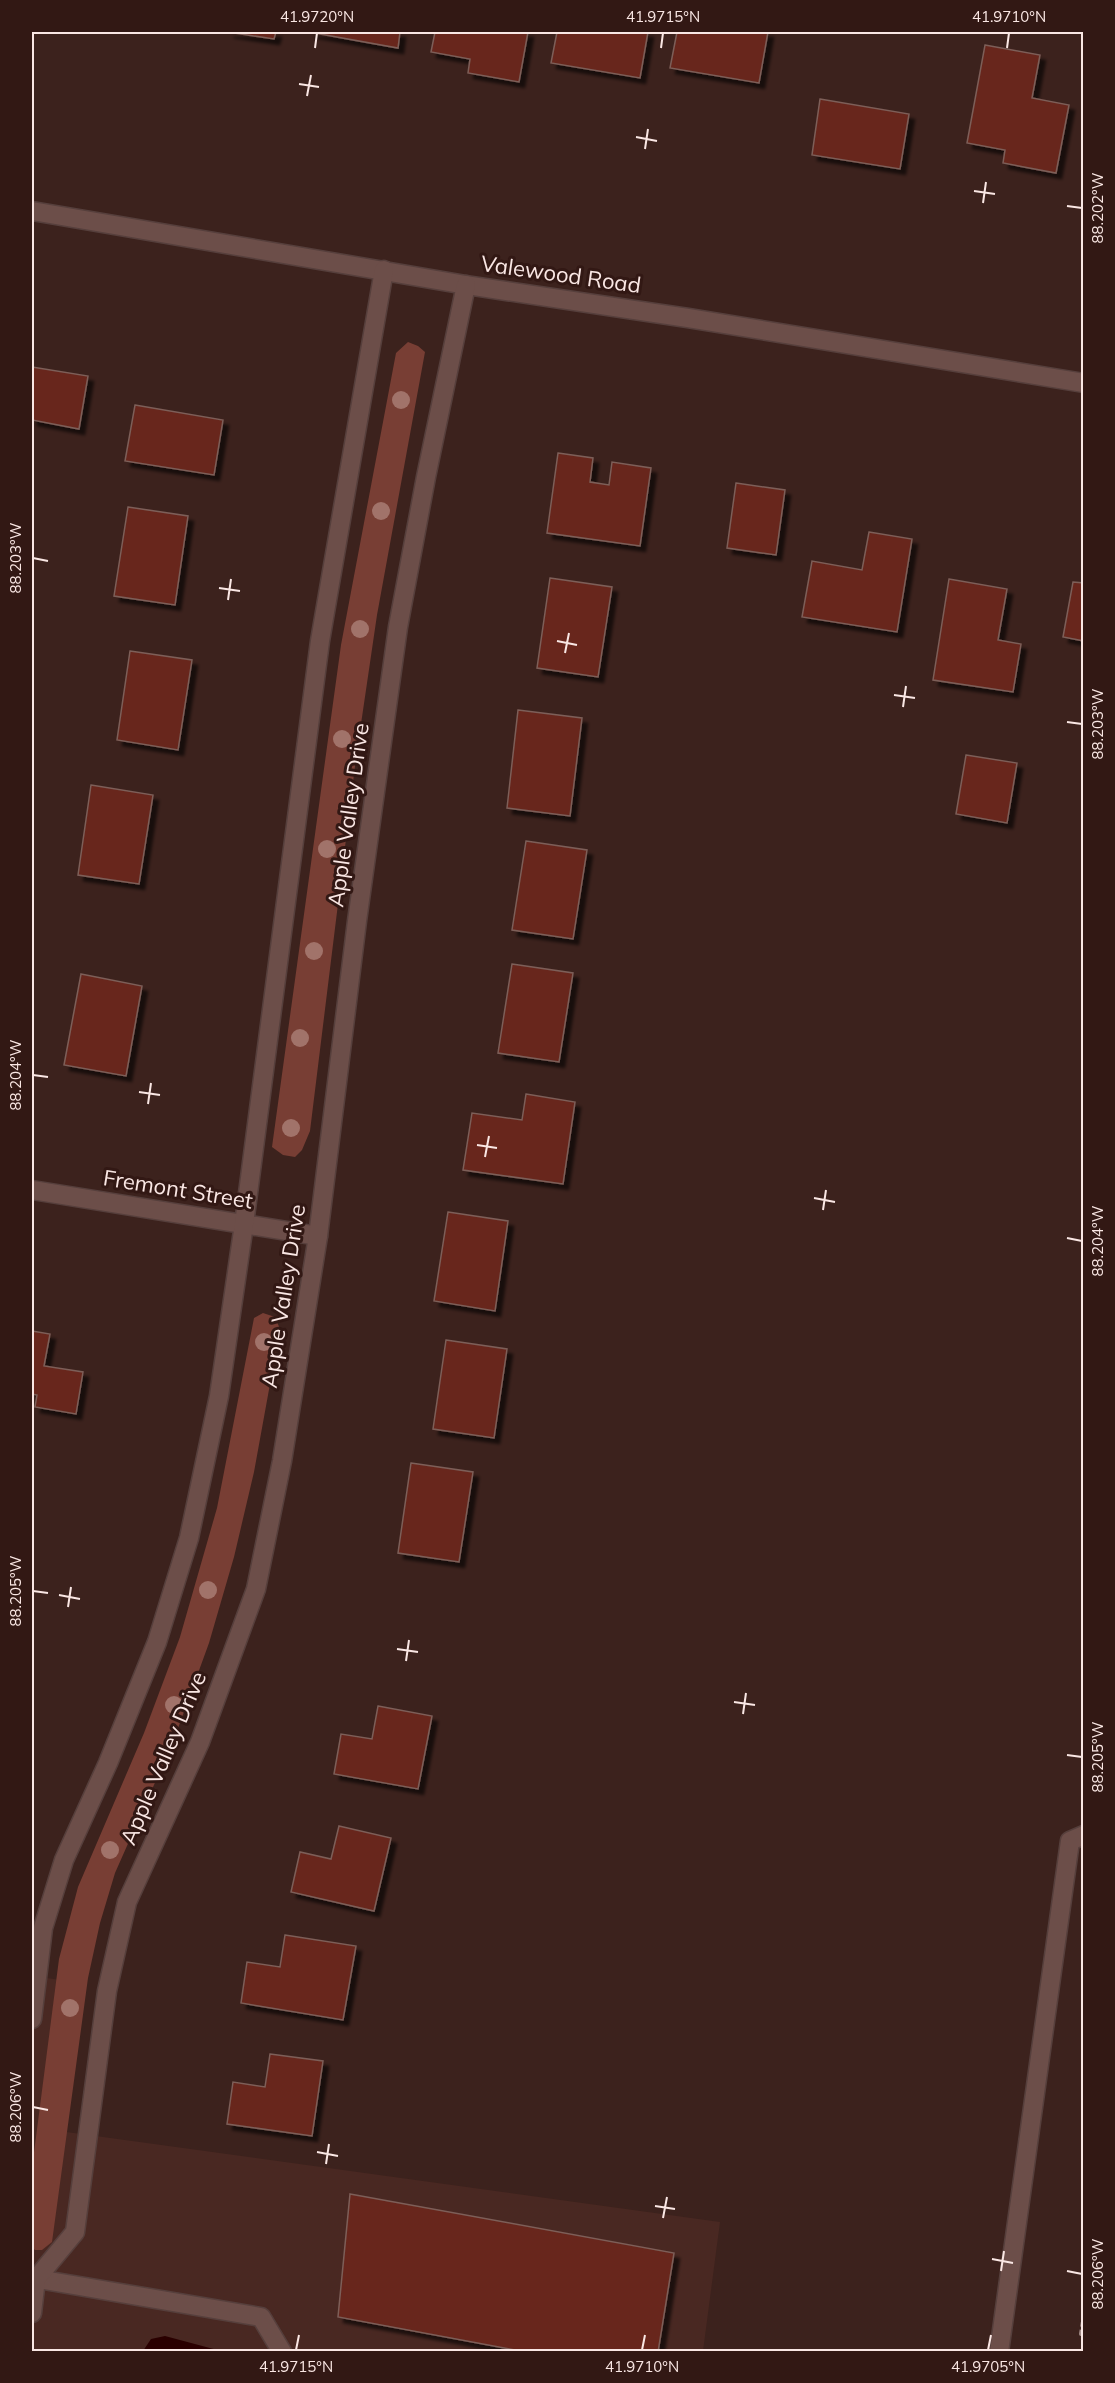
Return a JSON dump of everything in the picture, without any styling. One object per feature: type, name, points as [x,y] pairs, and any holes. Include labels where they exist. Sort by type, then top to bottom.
[{"type":"street","name":"Valewood Road","points":[[32,211],[466,285],[688,318],[1083,383]]},
{"type":"street","points":[[32,2019],[43,1928],[64,1860],[108,1763],[157,1642],[189,1538],[219,1396],[244,1224],[320,641],[384,270]]},
{"type":"street","name":"Apple Valley Drive","points":[[33,2277],[75,2232],[107,1991],[127,1902],[200,1742],[256,1589],[282,1461],[318,1236],[357,921],[398,627],[466,285]]},
{"type":"street","name":"Fremont Street","points":[[32,1190],[318,1236]]},
{"type":"street","points":[[999,2352],[1070,1841],[1083,1835]]},
{"type":"street","points":[[32,2313],[33,2277],[261,2317],[282,2352]]},
{"type":"path","points":[[1083,2315],[1081,2334],[1083,2334]]},
{"type":"shaded area","points":[[408,342],[425,352],[377,615],[356,758],[310,1131],[302,1150],[295,1157],[283,1155],[272,1147],[341,645],[396,353]]},
{"type":"shaded area","points":[[263,1313],[275,1317],[280,1329],[254,1472],[234,1557],[209,1643],[173,1742],[115,1873],[100,1923],[88,1978],[52,2242],[42,2250],[35,2250],[32,2247],[32,2168],[59,1959],[78,1887],[144,1733],[180,1637],[217,1508],[254,1318]]},
{"type":"shaded area","points":[[32,1976],[68,1981],[52,2130],[720,2222],[703,2351],[32,2352]]},
{"type":"shaded area","points":[[165,2336],[221,2351],[143,2351],[151,2339]]},
{"type":"building","points":[[228,32],[276,32],[274,39]]},
{"type":"building","points":[[309,32],[400,32],[398,48]]},
{"type":"building","points":[[435,32],[528,32],[519,82],[468,73],[470,59],[431,52]]},
{"type":"building","points":[[557,32],[648,32],[640,78],[551,63]]},
{"type":"building","points":[[677,32],[768,32],[759,83],[670,68]]},
{"type":"building","points":[[985,45],[1040,55],[1032,98],[1069,105],[1056,173],[1003,163],[1005,150],[967,143]]},
{"type":"building","points":[[820,99],[909,114],[900,169],[812,155]]},
{"type":"building","points":[[32,367],[88,376],[79,429],[32,420]]},
{"type":"building","points":[[135,405],[223,420],[214,475],[125,461]]},
{"type":"building","points":[[558,453],[593,458],[590,482],[609,485],[612,462],[651,468],[640,546],[547,533]]},
{"type":"building","points":[[736,483],[785,490],[776,555],[727,548]]},
{"type":"building","points":[[128,507],[188,516],[175,605],[114,596]]},
{"type":"building","points":[[869,532],[912,539],[897,632],[802,617],[812,561],[862,570]]},
{"type":"building","points":[[550,578],[612,587],[598,677],[537,668]]},
{"type":"building","points":[[949,579],[1007,589],[998,640],[1021,644],[1013,692],[933,680]]},
{"type":"building","points":[[1073,582],[1084,583],[1084,641],[1063,637]]},
{"type":"building","points":[[130,651],[192,660],[178,750],[117,740]]},
{"type":"building","points":[[518,710],[582,718],[570,816],[507,808]]},
{"type":"building","points":[[966,755],[1017,763],[1007,823],[956,814]]},
{"type":"building","points":[[91,785],[153,795],[139,884],[78,875]]},
{"type":"building","points":[[526,841],[587,850],[573,939],[512,930]]},
{"type":"building","points":[[512,964],[573,973],[559,1062],[498,1053]]},
{"type":"building","points":[[81,974],[142,986],[126,1076],[64,1065]]},
{"type":"building","points":[[526,1094],[575,1102],[563,1184],[463,1170],[472,1113],[522,1120]]},
{"type":"building","points":[[448,1212],[508,1221],[495,1311],[434,1301]]},
{"type":"building","points":[[32,1331],[50,1334],[44,1366],[83,1372],[76,1414],[35,1407],[37,1395],[32,1394]]},
{"type":"building","points":[[446,1340],[507,1349],[494,1438],[433,1429]]},
{"type":"building","points":[[411,1463],[473,1472],[459,1562],[398,1553]]},
{"type":"building","points":[[378,1706],[432,1716],[418,1789],[334,1774],[341,1734],[372,1739]]},
{"type":"building","points":[[339,1826],[391,1838],[374,1911],[291,1892],[300,1852],[331,1859]]},
{"type":"building","points":[[285,1935],[356,1946],[343,2020],[241,2003],[247,1962],[280,1967]]},
{"type":"building","points":[[270,2054],[323,2061],[312,2136],[227,2124],[233,2082],[265,2087]]},
{"type":"building","points":[[350,2194],[674,2253],[658,2352],[526,2352],[338,2317]]}]
